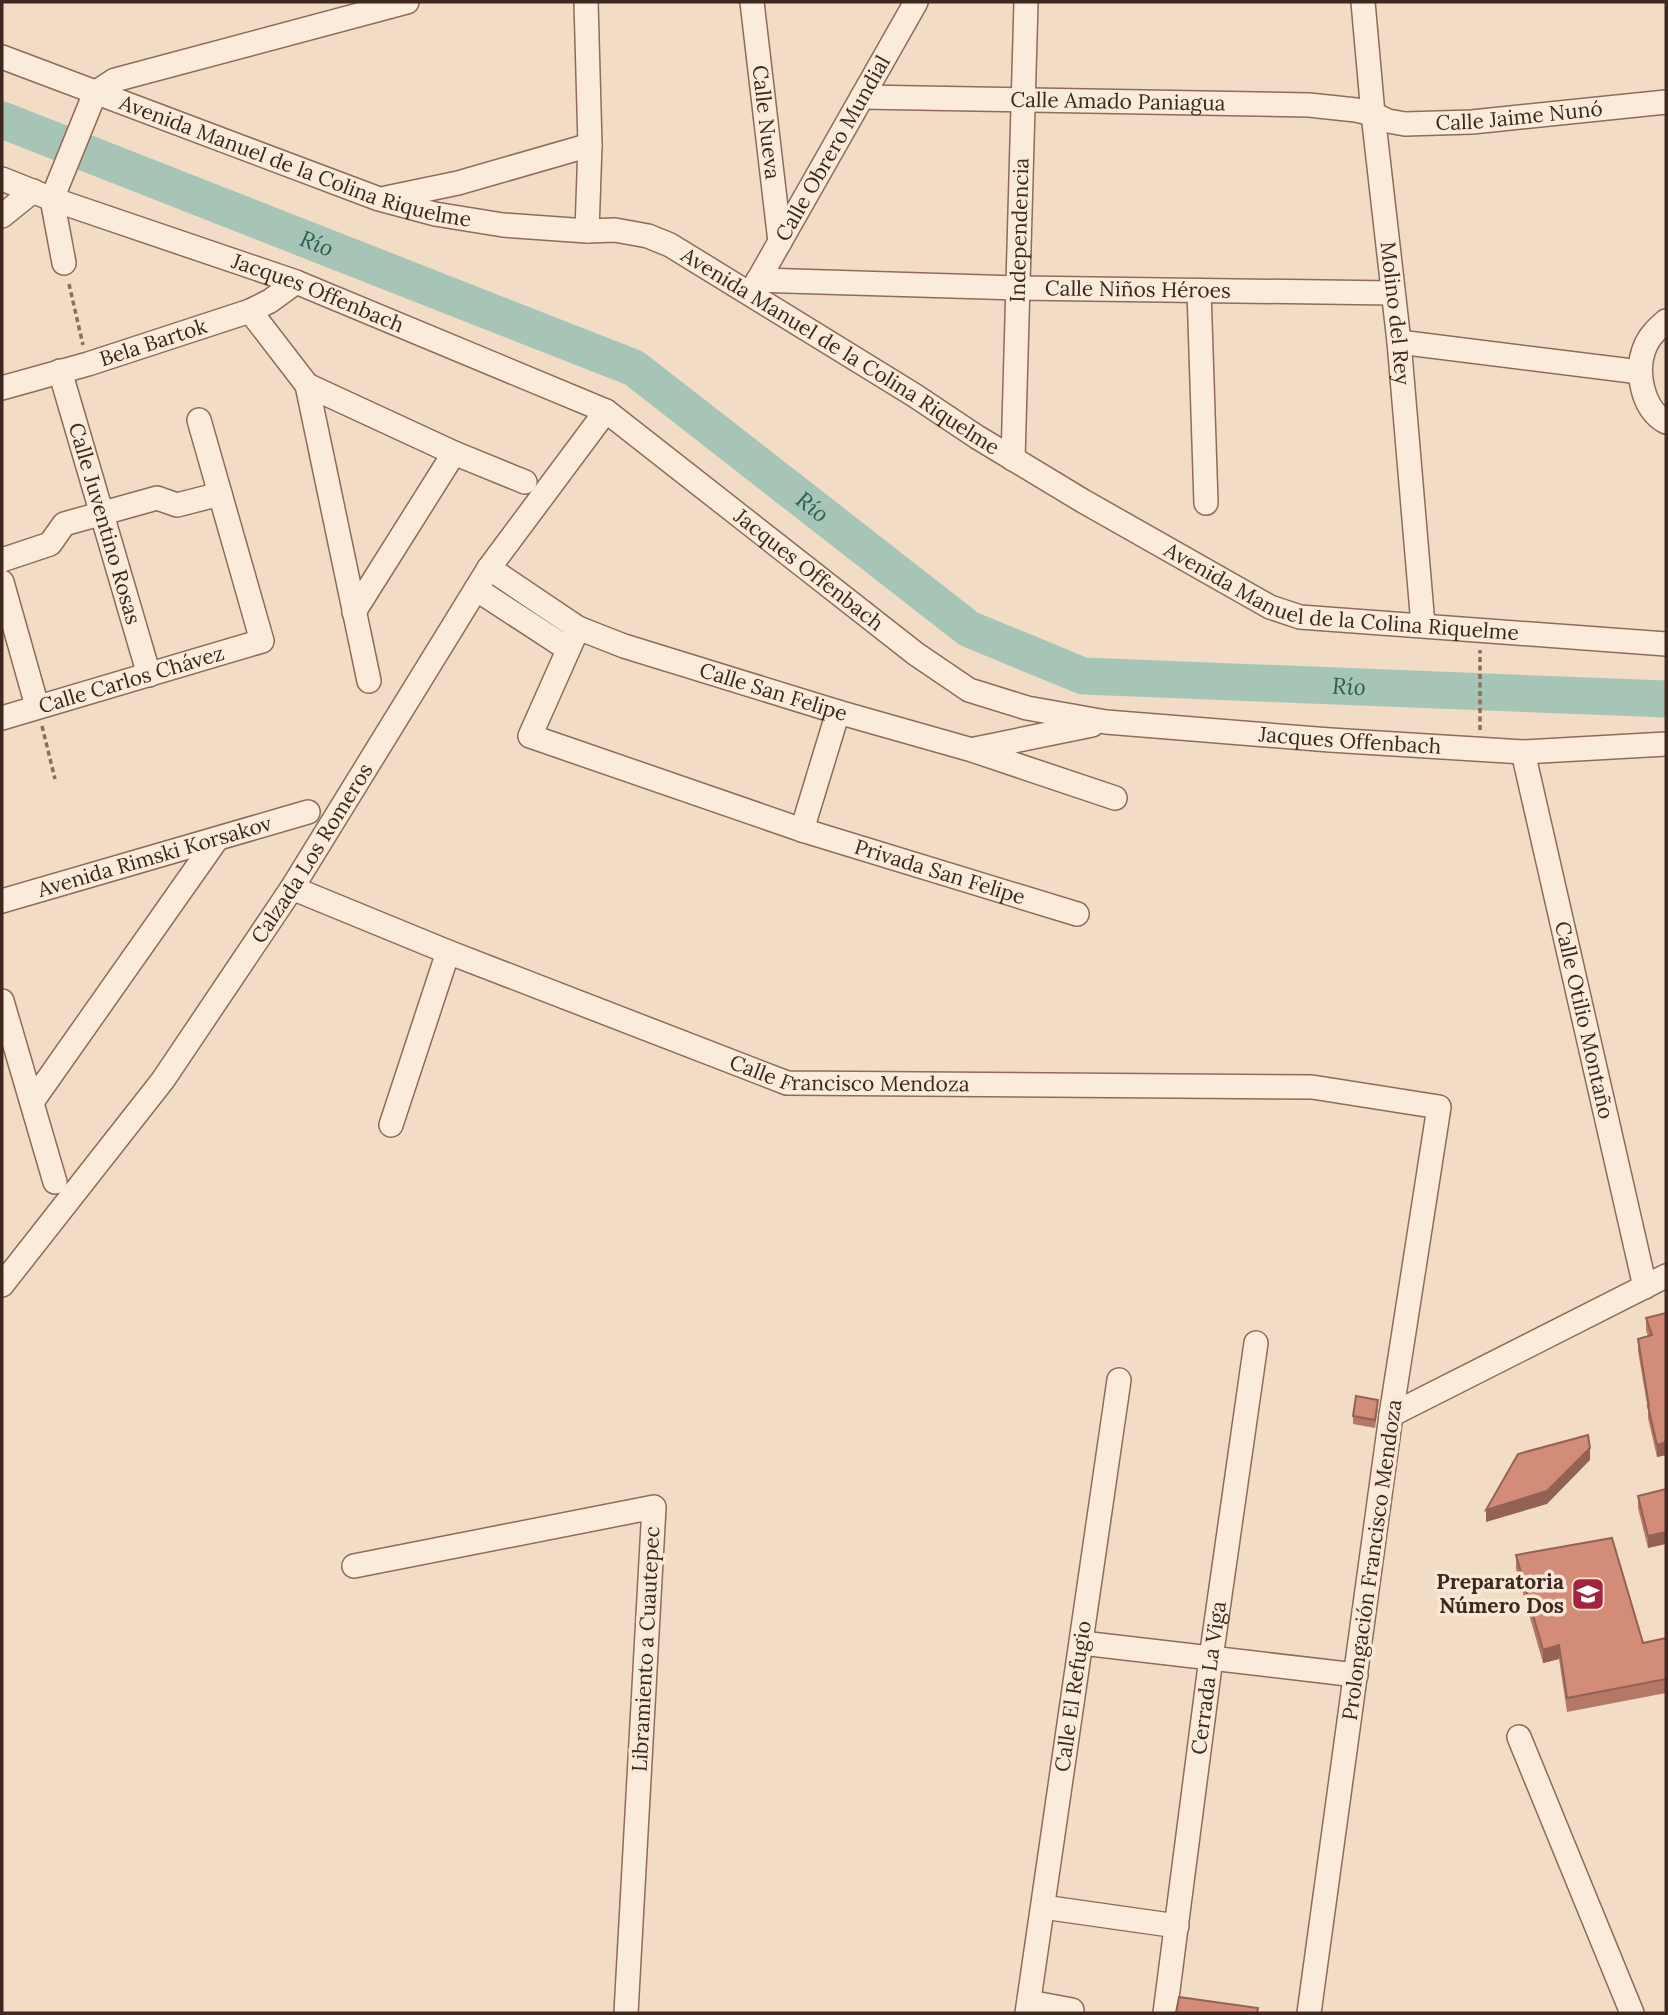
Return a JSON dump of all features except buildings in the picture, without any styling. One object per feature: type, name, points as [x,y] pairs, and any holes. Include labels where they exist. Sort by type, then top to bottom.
[{"type":"street","points":[[2,216],[48,191],[92,101],[115,80],[407,2]]},
{"type":"street","points":[[586,2],[590,145],[587,231]]},
{"type":"street","name":"Calle Nueva","points":[[752,2],[780,242]]},
{"type":"street","name":"Independencia","points":[[1013,458],[1026,2]]},
{"type":"street","name":"Molino del Rey","points":[[1363,2],[1399,342],[1423,625]]},
{"type":"street","name":"Calle Obrero Mundial","points":[[754,288],[862,97],[909,7]]},
{"type":"street","name":"Avenida Manuel de la Colina Riquelme","points":[[2,57],[92,101],[379,199],[435,214],[503,225],[587,231],[615,230],[648,236],[670,245],[754,288],[1013,458],[1270,607],[1300,617],[1666,644]]},
{"type":"street","name":"Calle Amado Paniagua","points":[[862,97],[1309,105],[1373,114]]},
{"type":"street","name":"Calle Jaime Nunó","points":[[1373,114],[1388,121],[1405,124],[1472,122],[1666,102]]},
{"type":"street","points":[[379,199],[457,183],[590,145]]},
{"type":"street","name":"Jacques Offenbach","points":[[2,179],[48,191],[296,282],[606,411],[916,654],[969,690],[1027,708],[1106,722],[1330,740],[1523,752],[1666,744]]},
{"type":"street","points":[[48,191],[64,262]]},
{"type":"street","name":"Bela Bartok","points":[[2,388],[88,364],[250,312],[296,282]]},
{"type":"street","name":"Calle Niños Héroes","points":[[754,288],[1393,293]]},
{"type":"street","points":[[1199,291],[1206,503]]},
{"type":"street","points":[[250,312],[307,385],[369,681]]},
{"type":"street","points":[[1666,321],[1645,347],[1640,372],[1646,398],[1661,420],[1666,422]]},
{"type":"street","points":[[1399,342],[1640,372]]},
{"type":"street","name":"Calle Juventino Rosas","points":[[60,372],[149,675]]},
{"type":"street","points":[[307,385],[454,453],[525,482]]},
{"type":"street","name":"Calzada Los Romeros","points":[[2,1285],[163,1080],[292,888],[489,568],[606,411]]},
{"type":"street","points":[[2,560],[50,544],[64,524],[157,498],[177,505],[219,494],[199,420]]},
{"type":"street","points":[[354,612],[454,453]]},
{"type":"street","name":"Calle Carlos Chávez","points":[[2,718],[262,641],[219,494]]},
{"type":"street","name":"Calle San Felipe","points":[[489,568],[578,628],[624,646],[972,750]]},
{"type":"street","points":[[2,582],[37,706]]},
{"type":"street","points":[[476,589],[568,649]]},
{"type":"street","points":[[578,628],[530,736],[802,830],[838,712]]},
{"type":"street","points":[[972,750],[1106,722]]},
{"type":"street","points":[[972,750],[1115,798]]},
{"type":"street","name":"Calle Otilio Montaño","points":[[1523,752],[1645,1287]]},
{"type":"street","name":"Avenida Rimski Korsakov","points":[[2,901],[308,813]]},
{"type":"street","name":"Privada San Felipe","points":[[802,830],[1077,914]]},
{"type":"street","points":[[32,1102],[218,839]]},
{"type":"street","name":"Calle Francisco Mendoza","points":[[292,888],[448,952],[787,1083],[1312,1087],[1439,1107]]},
{"type":"street","points":[[391,1125],[448,952]]},
{"type":"street","points":[[2,1001],[55,1182]]},
{"type":"street","name":"Prolongación Francisco Mendoza","points":[[1309,2013],[1391,1415],[1439,1107]]},
{"type":"street","points":[[1391,1415],[1666,1276]]},
{"type":"street","name":"Cerrada La Viga","points":[[1165,2013],[1211,1658],[1256,1343]]},
{"type":"street","name":"Calle El Refugio","points":[[1028,2008],[1119,1380]]},
{"type":"street","name":"Libramiento a Cuautepec","points":[[354,1566],[654,1507],[626,2013]]},
{"type":"street","points":[[1082,1643],[1356,1675]]},
{"type":"street","points":[[1519,1737],[1632,2013]]},
{"type":"street","points":[[1043,1907],[1177,1926]]},
{"type":"street","points":[[1028,2008],[1072,2010],[1072,2013]]},
{"type":"path","points":[[64,262],[88,364]]},
{"type":"path","points":[[1479,733],[1480,650]]},
{"type":"path","points":[[37,706],[55,779]]},
{"type":"waterway","name":"Río","points":[[2,120],[634,368],[969,629],[1083,676],[1666,699]]},
{"type":"place","name":"Preparatoria Número Dos","points":[[1588,1594]]}]
